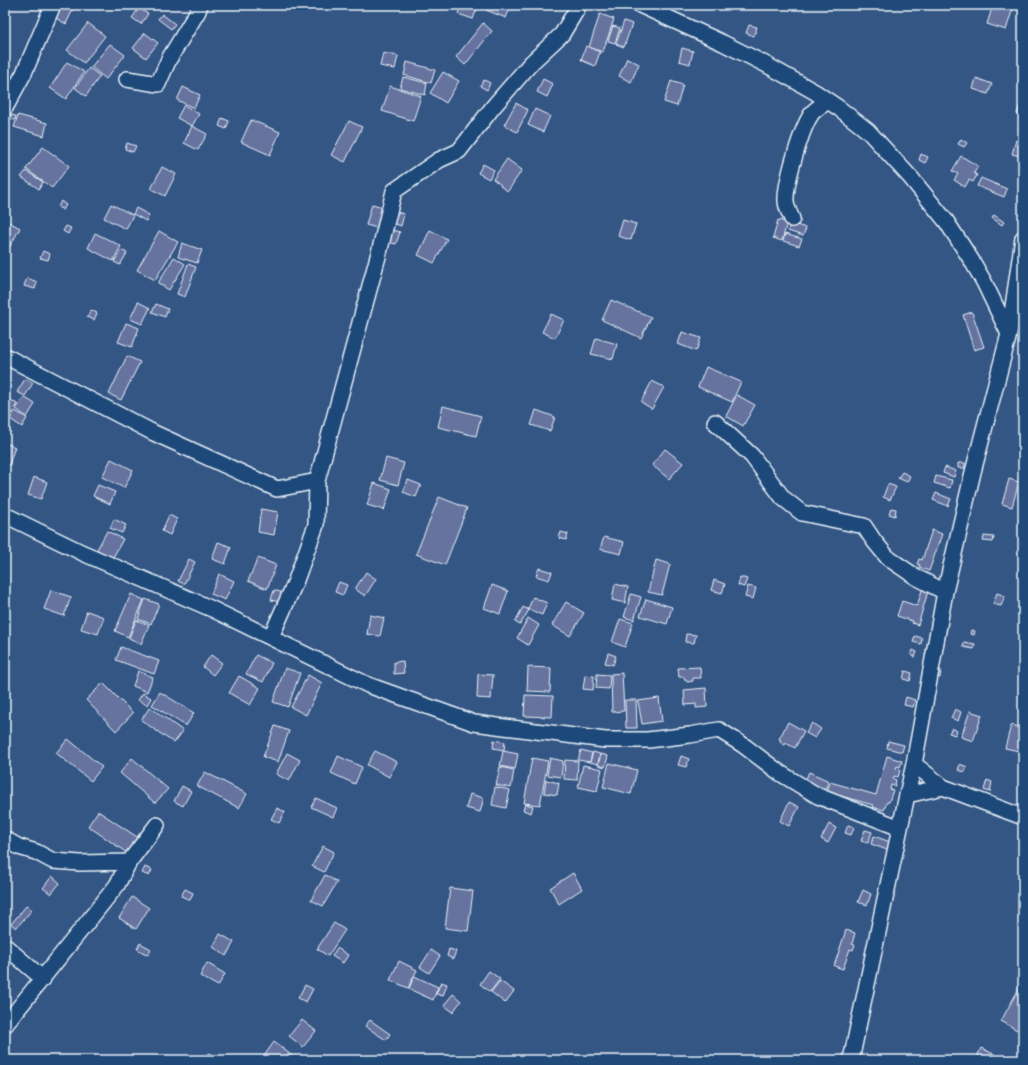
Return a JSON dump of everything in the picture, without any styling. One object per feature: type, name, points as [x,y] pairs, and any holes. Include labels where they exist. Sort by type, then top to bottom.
[{"type":"street","points":[[5,108],[24,73],[53,5]]},
{"type":"street","points":[[127,79],[158,84],[169,59],[198,11],[200,5]]},
{"type":"street","points":[[271,637],[295,583],[316,525],[317,481],[380,249],[394,191],[440,160],[459,151],[493,107],[531,63],[562,34],[578,5]]},
{"type":"street","points":[[640,5],[723,43],[815,92],[868,131],[911,178],[946,221],[984,282],[1009,334]]},
{"type":"street","points":[[792,219],[786,202],[788,183],[795,157],[803,131],[813,112],[828,101]]},
{"type":"street","points":[[851,1060],[914,764],[945,592],[973,472],[1009,334],[1023,238]]},
{"type":"street","points":[[5,356],[154,433],[277,489],[317,481]]},
{"type":"street","points":[[715,422],[752,456],[783,498],[802,513],[864,526],[888,558],[916,577],[945,592]]},
{"type":"street","points":[[5,515],[83,553],[212,609],[368,685],[474,723],[605,740],[648,740],[719,730],[743,745],[780,773],[818,796],[900,828]]},
{"type":"street","points":[[914,764],[943,787],[1023,817]]},
{"type":"street","points":[[907,795],[943,787]]},
{"type":"street","points":[[5,1025],[117,885],[129,862],[156,825]]},
{"type":"street","points":[[5,839],[53,861],[80,863],[129,862]]},
{"type":"street","points":[[5,946],[42,979]]},
{"type":"building","points":[[62,5],[75,5],[66,24],[56,18]]},
{"type":"building","points":[[461,5],[478,6],[473,19],[458,14]]},
{"type":"building","points":[[489,5],[511,5],[506,18],[486,10]]},
{"type":"building","points":[[993,5],[1004,5],[1013,8],[1006,30],[987,24]]},
{"type":"building","points":[[139,8],[148,14],[141,24],[132,18]]},
{"type":"building","points":[[162,14],[175,24],[171,29],[158,19]]},
{"type":"building","points":[[600,14],[614,19],[603,52],[589,47]]},
{"type":"building","points":[[624,21],[632,24],[624,47],[616,44]]},
{"type":"building","points":[[88,23],[105,36],[84,63],[67,50]]},
{"type":"building","points":[[483,23],[492,31],[465,65],[456,57]]},
{"type":"building","points":[[749,25],[757,27],[754,36],[746,33]]},
{"type":"building","points":[[613,26],[620,28],[615,43],[608,41]]},
{"type":"building","points":[[145,33],[158,43],[146,58],[133,48]]},
{"type":"building","points":[[110,44],[125,55],[106,79],[91,67]]},
{"type":"building","points":[[586,46],[600,52],[595,66],[581,60]]},
{"type":"building","points":[[682,48],[693,51],[690,64],[679,61]]},
{"type":"building","points":[[383,53],[398,56],[395,69],[380,66]]},
{"type":"building","points":[[627,58],[639,64],[631,82],[619,76]]},
{"type":"building","points":[[67,62],[84,72],[66,99],[50,88]]},
{"type":"building","points":[[407,62],[435,70],[431,83],[404,75]]},
{"type":"building","points":[[89,68],[100,76],[86,96],[75,88]]},
{"type":"building","points":[[443,72],[459,81],[446,103],[430,93]]},
{"type":"building","points":[[403,77],[427,83],[425,95],[400,88]]},
{"type":"building","points":[[976,78],[992,84],[988,94],[973,89]]},
{"type":"building","points":[[543,79],[553,84],[547,97],[537,92]]},
{"type":"building","points":[[484,80],[490,83],[487,90],[480,86]]},
{"type":"building","points":[[671,81],[683,85],[677,106],[664,102]]},
{"type":"building","points":[[390,86],[421,96],[413,121],[382,111]]},
{"type":"building","points":[[183,87],[200,95],[194,108],[177,100]]},
{"type":"building","points":[[516,103],[528,110],[517,132],[504,125]]},
{"type":"building","points":[[184,105],[199,114],[192,126],[177,118]]},
{"type":"building","points":[[1019,107],[1023,108],[1023,116],[1017,114]]},
{"type":"building","points":[[535,109],[550,116],[543,132],[528,125]]},
{"type":"building","points":[[11,115],[16,116],[15,120],[10,119]]},
{"type":"building","points":[[18,115],[47,123],[44,136],[14,127]]},
{"type":"building","points":[[222,118],[229,121],[226,129],[219,126]]},
{"type":"building","points":[[251,120],[280,132],[270,155],[241,142]]},
{"type":"building","points":[[349,121],[362,127],[345,162],[331,155]]},
{"type":"building","points":[[192,126],[207,134],[198,150],[184,143]]},
{"type":"building","points":[[961,139],[967,143],[964,147],[958,144]]},
{"type":"building","points":[[1016,140],[1023,143],[1023,157],[1012,154]]},
{"type":"building","points":[[127,143],[136,146],[133,152],[125,149]]},
{"type":"building","points":[[43,147],[69,166],[52,188],[26,169]]},
{"type":"building","points":[[921,154],[928,157],[925,163],[919,160]]},
{"type":"building","points":[[961,156],[978,166],[974,173],[977,175],[973,182],[969,180],[965,187],[954,180],[958,174],[952,171]]},
{"type":"building","points":[[507,159],[522,170],[508,191],[493,179]]},
{"type":"building","points":[[483,164],[494,170],[489,179],[478,173]]},
{"type":"building","points":[[162,167],[176,174],[165,196],[151,189]]},
{"type":"building","points":[[26,171],[43,182],[39,189],[21,177]]},
{"type":"building","points":[[981,178],[1007,189],[1004,197],[977,186]]},
{"type":"building","points":[[61,201],[66,205],[63,210],[58,207]]},
{"type":"building","points":[[111,204],[133,215],[126,229],[104,218]]},
{"type":"building","points":[[372,204],[383,207],[377,228],[366,225]]},
{"type":"building","points":[[136,208],[149,215],[146,221],[133,214]]},
{"type":"building","points":[[396,212],[404,214],[401,226],[392,223]]},
{"type":"building","points":[[994,215],[1004,222],[1002,225],[992,218]]},
{"type":"building","points":[[5,220],[20,228],[8,250],[5,249]]},
{"type":"building","points":[[623,220],[636,224],[631,240],[618,236]]},
{"type":"building","points":[[778,220],[787,222],[782,241],[773,238]]},
{"type":"building","points":[[790,223],[806,228],[803,236],[788,231]]},
{"type":"building","points":[[66,226],[71,228],[68,234],[63,231]]},
{"type":"building","points":[[391,230],[400,232],[396,244],[387,242]]},
{"type":"building","points":[[430,230],[447,239],[434,263],[418,255]]},
{"type":"building","points":[[159,231],[178,242],[155,280],[137,270]]},
{"type":"building","points":[[95,233],[121,246],[113,261],[88,248]]},
{"type":"building","points":[[785,234],[802,239],[799,246],[783,241]]},
{"type":"building","points":[[182,243],[202,250],[197,263],[178,257]]},
{"type":"building","points":[[121,250],[127,253],[120,265],[114,262]]},
{"type":"building","points":[[43,251],[50,254],[48,260],[40,258]]},
{"type":"building","points":[[174,257],[185,264],[169,290],[158,283]]},
{"type":"building","points":[[188,264],[196,267],[185,297],[177,294]]},
{"type":"building","points":[[27,278],[37,282],[35,289],[24,286]]},
{"type":"building","points":[[611,300],[651,317],[641,338],[602,320]]},
{"type":"building","points":[[138,302],[150,308],[142,324],[130,319]]},
{"type":"building","points":[[156,304],[168,309],[165,317],[152,312]]},
{"type":"building","points":[[91,310],[97,313],[94,320],[87,317]]},
{"type":"building","points":[[972,312],[984,347],[974,350],[963,315]]},
{"type":"building","points":[[551,314],[564,320],[555,338],[542,332]]},
{"type":"building","points":[[126,323],[139,328],[132,347],[118,342]]},
{"type":"building","points":[[682,332],[701,338],[696,351],[678,344]]},
{"type":"building","points":[[596,338],[617,344],[613,359],[591,354]]},
{"type":"building","points":[[127,356],[140,362],[121,400],[109,394]]},
{"type":"building","points":[[706,367],[741,382],[732,402],[698,387]]},
{"type":"building","points":[[25,379],[33,383],[25,396],[17,392]]},
{"type":"building","points":[[652,381],[664,387],[652,409],[641,402]]},
{"type":"building","points":[[737,395],[755,405],[743,426],[726,416]]},
{"type":"building","points":[[6,397],[17,404],[5,423],[5,398]]},
{"type":"building","points":[[24,397],[35,404],[27,417],[16,409]]},
{"type":"building","points":[[443,406],[481,416],[476,436],[438,427]]},
{"type":"building","points":[[536,410],[555,417],[550,431],[531,425]]},
{"type":"building","points":[[15,411],[27,418],[22,427],[10,419]]},
{"type":"building","points":[[1023,429],[1023,446],[1017,444]]},
{"type":"building","points":[[6,443],[15,447],[8,467],[5,465]]},
{"type":"building","points":[[665,449],[683,463],[669,479],[652,465]]},
{"type":"building","points":[[386,458],[404,463],[398,485],[380,480]]},
{"type":"building","points":[[111,459],[133,470],[124,488],[102,477]]},
{"type":"building","points":[[958,463],[965,463],[965,468],[958,468]]},
{"type":"building","points":[[945,467],[956,471],[954,477],[943,473]]},
{"type":"building","points":[[902,472],[910,476],[907,482],[898,478]]},
{"type":"building","points":[[936,476],[952,480],[950,488],[934,483]]},
{"type":"building","points":[[34,477],[47,482],[41,499],[28,495]]},
{"type":"building","points":[[1009,479],[1019,482],[1012,507],[1002,504]]},
{"type":"building","points":[[408,480],[421,485],[416,497],[403,492]]},
{"type":"building","points":[[374,483],[391,489],[384,510],[367,505]]},
{"type":"building","points":[[888,484],[896,487],[890,500],[883,497]]},
{"type":"building","points":[[98,485],[115,492],[110,504],[93,496]]},
{"type":"building","points":[[936,493],[951,499],[948,506],[933,500]]},
{"type":"building","points":[[439,497],[467,508],[445,565],[416,554]]},
{"type":"building","points":[[891,508],[896,509],[895,516],[889,514]]},
{"type":"building","points":[[261,509],[278,512],[274,535],[258,532]]},
{"type":"building","points":[[169,515],[177,519],[170,535],[162,531]]},
{"type":"building","points":[[114,519],[126,525],[122,533],[110,528]]},
{"type":"building","points":[[932,530],[942,534],[929,571],[919,567],[920,565],[917,564],[919,559],[922,560]]},
{"type":"building","points":[[107,531],[123,539],[110,563],[94,555]]},
{"type":"building","points":[[561,532],[568,534],[566,540],[559,538]]},
{"type":"building","points":[[984,536],[994,537],[993,542],[983,541]]},
{"type":"building","points":[[604,537],[624,542],[621,554],[600,549]]},
{"type":"building","points":[[218,542],[231,547],[225,564],[212,559]]},
{"type":"building","points":[[258,558],[276,565],[267,589],[248,581]]},
{"type":"building","points":[[189,559],[195,562],[184,584],[178,581]]},
{"type":"building","points":[[656,560],[670,564],[662,595],[648,592]]},
{"type":"building","points":[[539,568],[552,572],[549,580],[536,576]]},
{"type":"building","points":[[366,572],[376,579],[365,596],[355,589]]},
{"type":"building","points":[[219,574],[234,581],[225,600],[211,594]]},
{"type":"building","points":[[740,577],[747,579],[744,587],[738,585]]},
{"type":"building","points":[[714,580],[725,584],[722,593],[711,590]]},
{"type":"building","points":[[339,582],[347,585],[343,595],[335,592]]},
{"type":"building","points":[[615,584],[628,587],[625,603],[612,600]]},
{"type":"building","points":[[492,585],[508,591],[500,614],[484,608]]},
{"type":"building","points":[[748,586],[756,588],[753,599],[745,597]]},
{"type":"building","points":[[923,587],[929,588],[918,625],[912,623],[912,621],[897,616],[902,601],[917,606]]},
{"type":"building","points":[[51,590],[71,597],[64,616],[44,609]]},
{"type":"building","points":[[274,590],[283,593],[280,602],[271,600]]},
{"type":"building","points":[[997,593],[1005,596],[1001,606],[993,604]]},
{"type":"building","points":[[131,594],[144,600],[128,637],[115,631]]},
{"type":"building","points":[[631,594],[641,597],[634,620],[624,617]]},
{"type":"building","points":[[533,597],[547,603],[542,615],[528,609]]},
{"type":"building","points":[[145,599],[159,604],[151,624],[138,619]]},
{"type":"building","points":[[646,599],[672,607],[667,624],[640,616]]},
{"type":"building","points":[[566,602],[584,613],[570,636],[552,625]]},
{"type":"building","points":[[523,607],[529,610],[520,625],[515,622]]},
{"type":"building","points":[[87,611],[104,617],[98,634],[81,629]]},
{"type":"building","points":[[370,615],[384,618],[380,636],[367,634]]},
{"type":"building","points":[[528,618],[539,625],[528,645],[517,638]]},
{"type":"building","points":[[620,619],[633,623],[625,647],[612,642]]},
{"type":"building","points":[[136,620],[149,625],[141,644],[129,638]]},
{"type":"building","points":[[971,630],[975,631],[974,635],[970,634]]},
{"type":"building","points":[[686,634],[696,635],[694,643],[685,642]]},
{"type":"building","points":[[915,636],[922,638],[921,644],[913,642]]},
{"type":"building","points":[[964,642],[975,644],[974,649],[963,647]]},
{"type":"building","points":[[121,647],[159,661],[154,674],[116,660]]},
{"type":"building","points":[[913,650],[917,652],[915,657],[911,655]]},
{"type":"building","points":[[608,653],[616,656],[613,665],[605,663]]},
{"type":"building","points":[[211,655],[222,663],[213,675],[203,667]]},
{"type":"building","points":[[256,655],[272,663],[263,682],[246,674]]},
{"type":"building","points":[[403,661],[404,673],[394,674],[394,662]]},
{"type":"building","points":[[528,667],[551,668],[550,692],[527,691]]},
{"type":"building","points":[[700,667],[701,678],[693,678],[693,681],[687,682],[684,677],[679,677],[678,668]]},
{"type":"building","points":[[285,668],[300,673],[288,707],[273,702]]},
{"type":"building","points":[[939,670],[941,670],[940,678],[937,677]]},
{"type":"building","points":[[138,671],[153,677],[147,692],[133,686]]},
{"type":"building","points":[[905,671],[912,673],[910,681],[903,679]]},
{"type":"building","points":[[622,673],[624,711],[612,712],[611,674]]},
{"type":"building","points":[[478,674],[493,675],[491,699],[477,698]]},
{"type":"building","points":[[597,674],[610,675],[609,689],[596,688]]},
{"type":"building","points":[[308,675],[322,683],[306,715],[291,707]]},
{"type":"building","points":[[585,675],[594,676],[593,690],[583,689]]},
{"type":"building","points":[[239,676],[260,688],[250,705],[229,693]]},
{"type":"building","points":[[103,683],[133,713],[116,731],[86,700]]},
{"type":"building","points":[[706,688],[707,707],[696,708],[696,704],[685,705],[684,690]]},
{"type":"building","points":[[160,692],[194,713],[186,726],[152,705]]},
{"type":"building","points":[[143,693],[151,698],[147,705],[138,700]]},
{"type":"building","points":[[525,695],[553,696],[552,717],[524,716]]},
{"type":"building","points":[[906,697],[915,700],[913,707],[904,705]]},
{"type":"building","points":[[659,698],[662,721],[642,724],[638,701]]},
{"type":"building","points":[[625,700],[636,700],[637,728],[626,728]]},
{"type":"building","points":[[150,707],[183,731],[174,743],[141,720]]},
{"type":"building","points":[[955,709],[961,712],[958,721],[951,718]]},
{"type":"building","points":[[970,711],[982,715],[973,741],[961,737]]},
{"type":"building","points":[[788,722],[804,731],[795,748],[786,743],[785,745],[780,742],[781,740],[779,739]]},
{"type":"building","points":[[812,723],[821,729],[815,738],[806,733]]},
{"type":"building","points":[[1011,725],[1023,728],[1023,737],[1019,751],[1005,748]]},
{"type":"building","points":[[275,726],[289,731],[278,762],[263,757]]},
{"type":"building","points":[[952,728],[957,731],[955,735],[949,733]]},
{"type":"building","points":[[68,739],[102,767],[91,781],[56,753]]},
{"type":"building","points":[[494,740],[505,742],[504,750],[493,748]]},
{"type":"building","points":[[888,741],[904,745],[902,752],[887,748]]},
{"type":"building","points":[[581,750],[592,753],[590,762],[578,760]]},
{"type":"building","points":[[375,751],[397,762],[389,777],[367,765]]},
{"type":"building","points":[[503,751],[518,754],[515,769],[500,766]]},
{"type":"building","points":[[593,752],[600,754],[598,764],[590,762]]},
{"type":"building","points":[[287,753],[300,760],[289,781],[276,774]]},
{"type":"building","points":[[601,754],[608,756],[605,767],[598,765]]},
{"type":"building","points":[[338,756],[362,767],[355,784],[331,773]]},
{"type":"building","points":[[681,756],[689,759],[686,767],[678,765]]},
{"type":"building","points":[[887,756],[902,761],[900,767],[897,766],[896,769],[900,770],[898,777],[894,776],[893,779],[896,780],[895,786],[891,785],[890,789],[893,790],[889,802],[887,802],[884,810],[872,807],[873,805],[827,792],[830,782],[876,795]]},
{"type":"building","points":[[132,758],[168,789],[155,803],[120,773]]},
{"type":"building","points":[[532,758],[548,761],[540,805],[524,803]]},
{"type":"building","points":[[550,758],[563,761],[561,777],[547,775]]},
{"type":"building","points":[[565,760],[578,761],[577,780],[564,779]]},
{"type":"building","points":[[609,763],[637,770],[631,794],[603,787]]},
{"type":"building","points":[[960,764],[967,767],[965,772],[958,770]]},
{"type":"building","points":[[583,765],[602,769],[597,791],[578,787]]},
{"type":"building","points":[[500,767],[514,770],[511,788],[496,785]]},
{"type":"building","points":[[205,772],[247,794],[239,808],[197,786]]},
{"type":"building","points":[[809,772],[829,781],[825,789],[805,781]]},
{"type":"building","points":[[546,780],[559,783],[557,795],[544,793]]},
{"type":"building","points":[[987,780],[992,782],[990,792],[984,790]]},
{"type":"building","points":[[182,786],[191,791],[183,806],[174,801]]},
{"type":"building","points":[[495,787],[510,790],[506,808],[492,805]]},
{"type":"building","points":[[470,794],[484,798],[480,812],[466,808]]},
{"type":"building","points":[[316,798],[337,808],[333,817],[311,807]]},
{"type":"building","points":[[789,802],[799,807],[789,826],[780,821]]},
{"type":"building","points":[[525,804],[533,806],[531,813],[523,810]]},
{"type":"building","points":[[277,808],[285,812],[279,823],[271,819]]},
{"type":"building","points":[[98,811],[137,837],[127,853],[88,826]]},
{"type":"building","points":[[829,824],[836,828],[828,843],[821,839]]},
{"type":"building","points":[[848,825],[854,827],[851,835],[845,833]]},
{"type":"building","points":[[865,830],[872,832],[868,843],[861,841]]},
{"type":"building","points":[[874,836],[890,842],[887,850],[871,844]]},
{"type":"building","points":[[323,846],[334,852],[324,872],[312,866]]},
{"type":"building","points":[[145,867],[152,870],[149,876],[142,873]]},
{"type":"building","points":[[573,873],[582,889],[559,904],[550,888]]},
{"type":"building","points":[[325,875],[337,882],[323,906],[311,900]]},
{"type":"building","points":[[52,876],[60,883],[51,894],[43,888]]},
{"type":"building","points":[[450,888],[473,891],[468,931],[445,928]]},
{"type":"building","points":[[185,889],[193,893],[190,900],[181,896]]},
{"type":"building","points":[[863,890],[871,894],[867,905],[858,902]]},
{"type":"building","points":[[132,897],[149,908],[136,929],[119,918]]},
{"type":"building","points":[[27,905],[32,910],[16,928],[11,924]]},
{"type":"building","points":[[334,923],[345,930],[328,956],[317,949]]},
{"type":"building","points":[[846,930],[855,933],[852,944],[855,945],[853,950],[850,949],[843,969],[834,966]]},
{"type":"building","points":[[220,934],[234,942],[226,956],[213,947]]},
{"type":"building","points":[[140,943],[151,949],[148,955],[137,949]]},
{"type":"building","points":[[337,948],[348,955],[343,963],[332,956]]},
{"type":"building","points":[[449,949],[456,951],[453,959],[447,956]]},
{"type":"building","points":[[431,950],[440,956],[429,973],[420,967]]},
{"type":"building","points":[[399,961],[417,970],[408,988],[390,980]]},
{"type":"building","points":[[207,963],[225,974],[218,986],[200,976]]},
{"type":"building","points":[[489,971],[500,979],[490,992],[480,984]]},
{"type":"building","points":[[414,976],[438,987],[433,1000],[409,989]]},
{"type":"building","points":[[500,981],[514,991],[505,1003],[491,992]]},
{"type":"building","points":[[1023,981],[1023,1018],[1017,1030],[1001,1021]]},
{"type":"building","points":[[441,982],[447,984],[443,996],[436,994]]},
{"type":"building","points":[[305,985],[313,989],[306,1002],[298,998]]},
{"type":"building","points":[[453,994],[461,1001],[453,1012],[444,1005]]},
{"type":"building","points":[[302,1020],[316,1031],[303,1047],[289,1036]]},
{"type":"building","points":[[370,1020],[390,1034],[386,1040],[365,1026]]},
{"type":"building","points":[[274,1042],[295,1058],[294,1060],[262,1059]]},
{"type":"building","points":[[981,1048],[996,1055],[994,1060],[976,1059]]},
{"type":"building","points":[[209,1053],[225,1060],[206,1060]]}]
